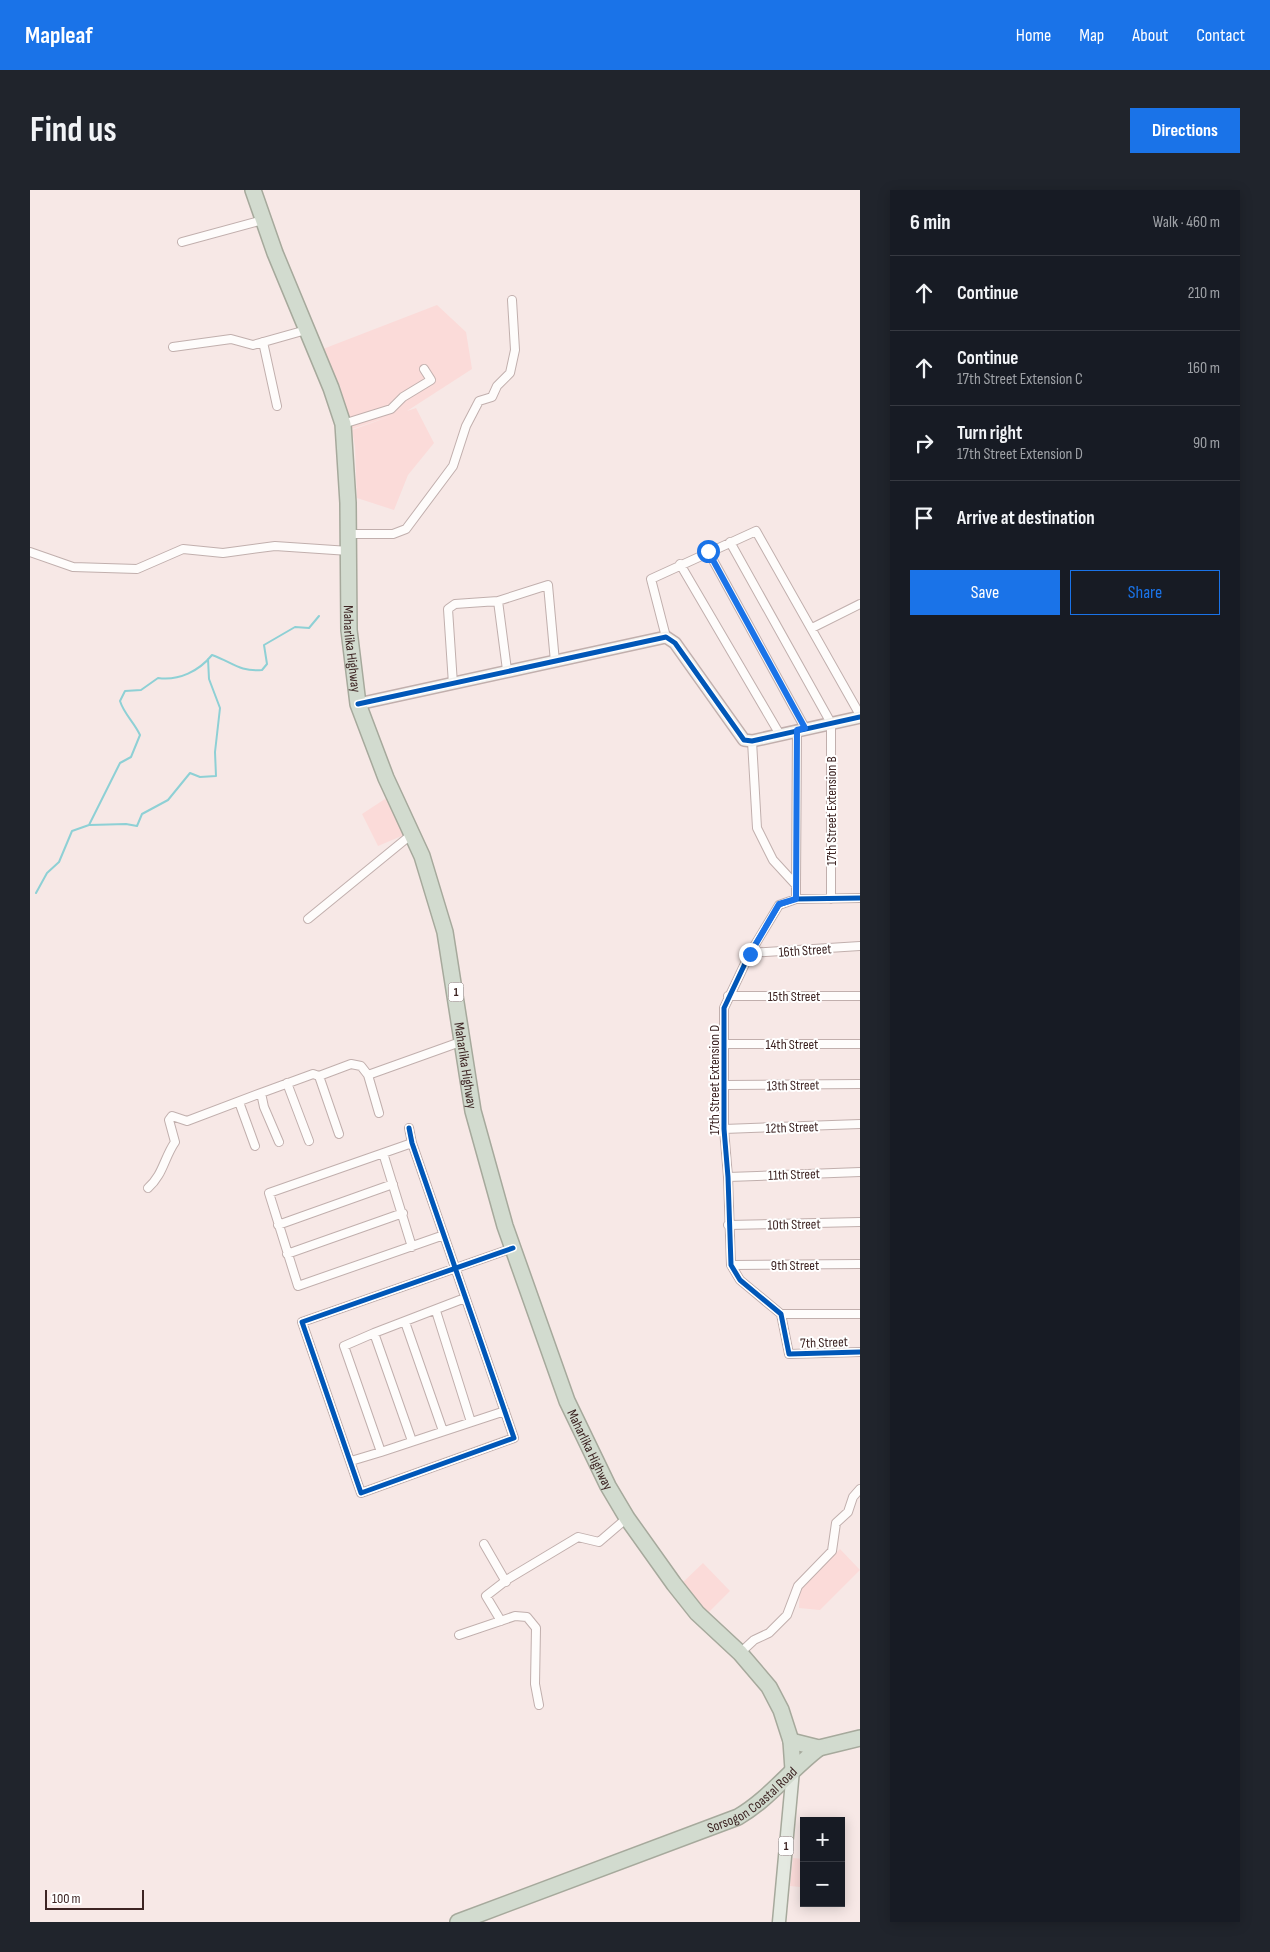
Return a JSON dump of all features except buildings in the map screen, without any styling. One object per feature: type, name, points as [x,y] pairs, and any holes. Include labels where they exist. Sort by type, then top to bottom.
[{"type":"highway","name":"Maharlika Highway","points":[[253,190],[306,330],[331,388],[342,424],[347,480],[349,630],[358,704],[386,778],[422,856],[445,932],[463,1041],[472,1111],[513,1248],[567,1401],[608,1486],[658,1563],[697,1613],[740,1653],[770,1687],[781,1710],[791,1741],[793,1770]]},
{"type":"highway","points":[[793,1770],[819,1748],[859,1736]]},
{"type":"highway","points":[[791,1741],[819,1748]]},
{"type":"highway","name":"Sorsogon Coastal Road","points":[[458,1922],[738,1817],[762,1800],[793,1770]]},
{"type":"highway","name":"Sorsogon Coastal Road","points":[[478,1922],[742,1826],[773,1803],[793,1770]]},
{"type":"main road","name":"1","points":[[779,1922],[793,1770]]},
{"type":"street","points":[[182,242],[263,220]]},
{"type":"street","points":[[348,534],[393,534],[406,529],[453,466],[466,426],[479,400],[492,397],[497,386],[510,373],[515,350],[512,300]]},
{"type":"street","points":[[173,347],[231,339],[253,344],[306,330]]},
{"type":"street","points":[[263,342],[277,406]]},
{"type":"street","points":[[342,424],[391,409],[403,397],[431,380],[424,369]]},
{"type":"street","points":[[756,531],[860,716],[752,740],[744,740],[675,643],[666,637],[651,579],[730,542],[756,531]]},
{"type":"street","points":[[730,542],[831,723]]},
{"type":"street","points":[[30,552],[73,567],[137,569],[183,549],[223,553],[275,546],[349,551]]},
{"type":"street","points":[[708,551],[801,729],[796,899],[831,900],[860,898]]},
{"type":"street","points":[[680,564],[779,733]]},
{"type":"street","points":[[453,684],[448,609],[455,604],[498,601],[548,585],[555,662]]},
{"type":"street","points":[[498,601],[507,670]]},
{"type":"street","points":[[812,628],[860,604]]},
{"type":"street","points":[[358,704],[453,684],[507,670],[555,662],[666,637]]},
{"type":"street","name":"17th Street Extension B","points":[[831,723],[831,900]]},
{"type":"street","points":[[752,740],[757,828],[773,860],[796,884]]},
{"type":"street","points":[[308,919],[412,834]]},
{"type":"street","name":"17th Street Extension D","points":[[731,1265],[728,1225],[728,1177],[724,1129],[726,1085],[724,1008],[728,996],[750,954],[779,904],[796,899]]},
{"type":"street","name":"16th Street","points":[[750,954],[860,946]]},
{"type":"street","name":"15th Street","points":[[728,996],[860,996]]},
{"type":"street","points":[[368,1075],[463,1041]]},
{"type":"street","name":"14th Street","points":[[725,1044],[860,1044]]},
{"type":"street","points":[[148,1188],[158,1179],[167,1154],[175,1142],[170,1129],[169,1120],[172,1116],[187,1121],[287,1083],[313,1074],[319,1076],[351,1064],[361,1066],[368,1075],[379,1113]]},
{"type":"street","points":[[319,1076],[339,1134]]},
{"type":"street","points":[[287,1083],[308,1141]]},
{"type":"street","name":"13th Street","points":[[726,1085],[860,1084]]},
{"type":"street","points":[[261,1093],[264,1107],[279,1142]]},
{"type":"street","points":[[238,1102],[255,1146]]},
{"type":"street","name":"12th Street","points":[[724,1129],[860,1124]]},
{"type":"street","points":[[409,1128],[412,1143],[456,1268],[514,1438],[361,1494],[302,1322],[456,1268],[513,1248]]},
{"type":"street","points":[[412,1143],[269,1193],[298,1286],[444,1235]]},
{"type":"street","points":[[383,1153],[412,1247]]},
{"type":"street","name":"11th Street","points":[[728,1177],[860,1172]]},
{"type":"street","points":[[278,1225],[393,1184]]},
{"type":"street","points":[[287,1254],[403,1213]]},
{"type":"street","name":"10th Street","points":[[728,1225],[860,1222]]},
{"type":"street","name":"9th Street","points":[[731,1265],[860,1264]]},
{"type":"street","points":[[731,1265],[740,1280],[781,1314],[860,1314]]},
{"type":"street","points":[[381,1452],[344,1346],[465,1298]]},
{"type":"street","points":[[436,1311],[471,1422]]},
{"type":"street","name":"7th Street","points":[[781,1314],[789,1354],[860,1352]]},
{"type":"street","points":[[405,1322],[443,1431]]},
{"type":"street","points":[[374,1333],[412,1441]]},
{"type":"street","points":[[351,1461],[505,1411]]},
{"type":"street","points":[[740,1653],[754,1640],[769,1632],[787,1616],[798,1586],[832,1551],[836,1523],[848,1512],[853,1497],[860,1489]]},
{"type":"street","points":[[501,1621],[486,1596],[578,1537],[599,1542],[627,1518]]},
{"type":"street","points":[[484,1544],[506,1582]]},
{"type":"street","points":[[459,1635],[515,1616],[527,1618],[536,1628],[535,1684],[539,1705]]},
{"type":"shaded area","points":[[437,305],[466,332],[472,369],[407,411],[416,408],[434,443],[408,475],[394,510],[357,498],[355,447],[352,430],[394,415],[352,429],[340,386],[323,349]]},
{"type":"shaded area","points":[[388,797],[404,835],[378,846],[362,814]]},
{"type":"shaded area","points":[[840,1549],[860,1570],[820,1610],[799,1608],[800,1588]]},
{"type":"shaded area","points":[[703,1563],[730,1591],[706,1615],[679,1586]]},
{"type":"shaded area","points":[[793,1858],[800,1859],[800,1887],[790,1886]]},
{"type":"waterway","points":[[36,893],[47,873],[59,862],[72,831],[89,825],[120,763],[131,757],[140,735],[120,701],[125,691],[141,690],[158,678],[166,679],[188,674],[201,666],[212,655],[241,668],[262,670],[267,664],[264,645],[295,627],[309,628],[319,616]]},
{"type":"waterway","points":[[90,825],[126,824],[137,826],[142,814],[168,800],[190,773],[200,777],[216,776],[215,752],[220,708],[209,679],[208,659]]},
{"type":"cycle path","points":[[358,704],[666,637],[675,643],[744,740],[752,741],[860,717]]},
{"type":"cycle path","points":[[860,898],[796,899],[779,905],[750,953],[724,1008],[724,1129],[728,1177],[731,1265],[740,1280],[781,1314],[789,1354],[860,1352]]},
{"type":"cycle path","points":[[409,1128],[412,1143],[438,1217],[450,1254],[463,1290],[476,1327],[514,1438],[361,1493],[302,1322],[513,1248]]},
{"type":"route","points":[[708,551],[805,728],[797,730],[796,899],[779,904],[750,954]]}]
